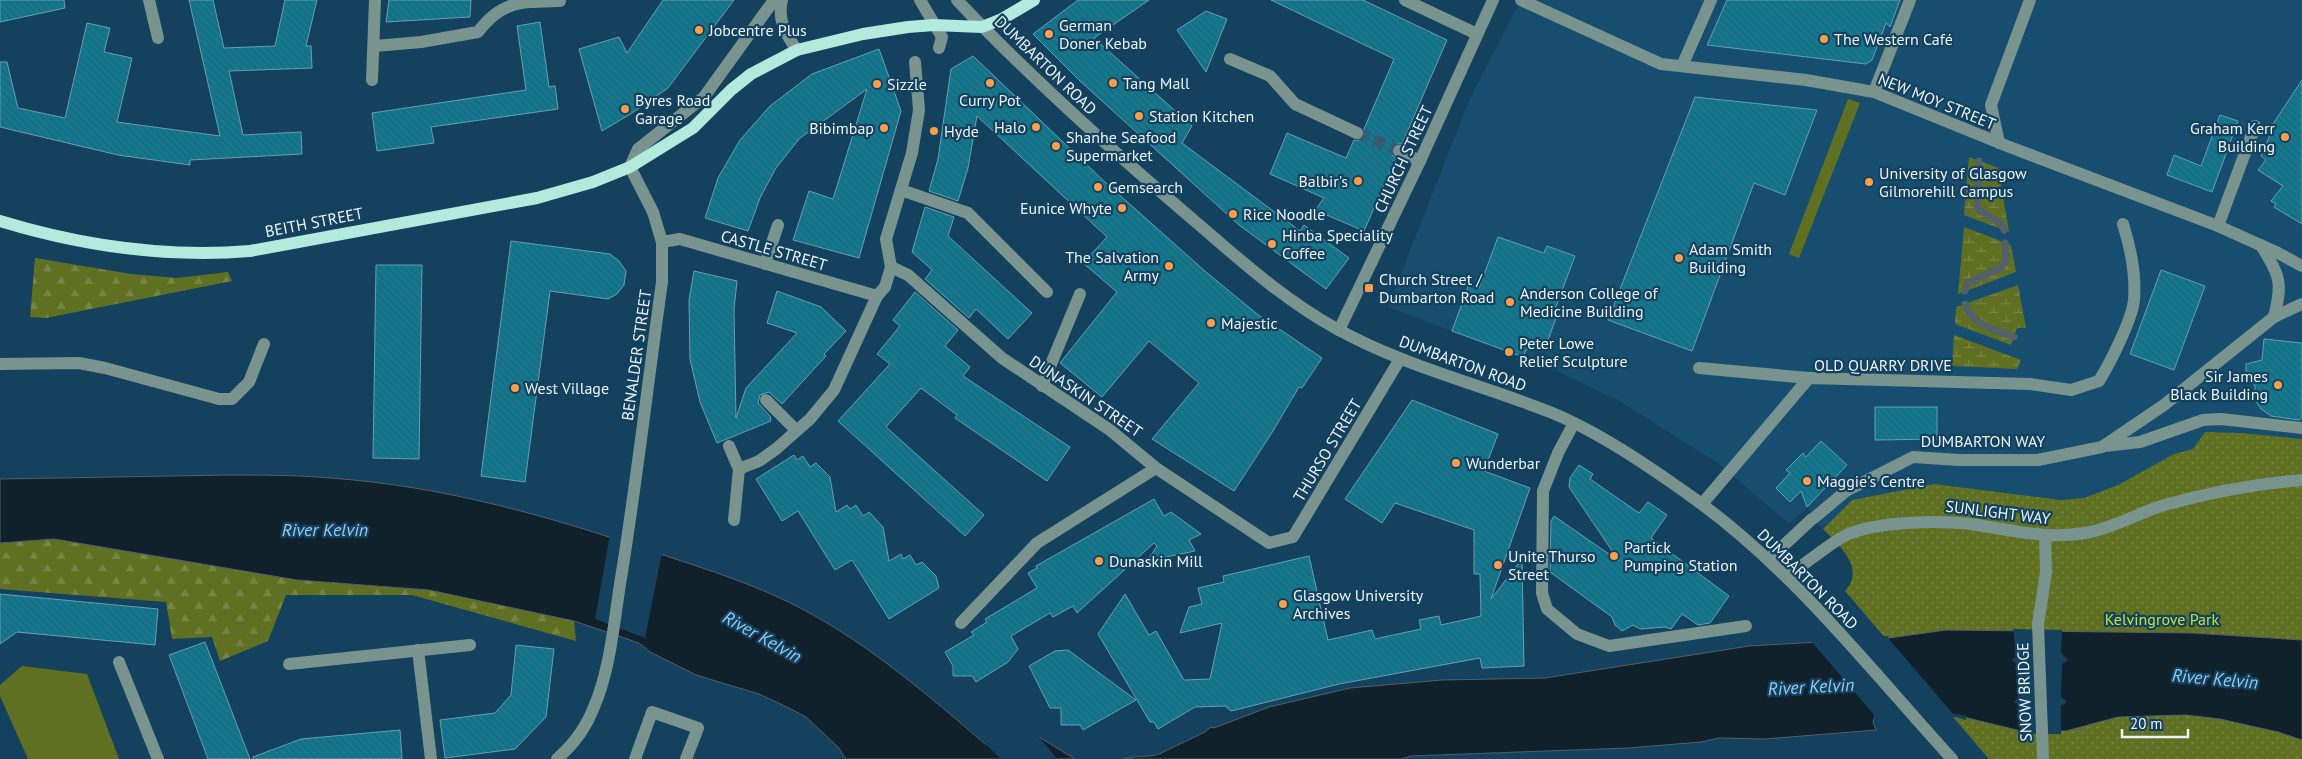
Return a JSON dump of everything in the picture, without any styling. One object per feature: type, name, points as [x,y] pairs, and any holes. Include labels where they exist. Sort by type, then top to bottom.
[{"type":"main road","points":[[982,27],[1002,19],[1034,0]]},
{"type":"main road","name":"BEITH STREET","points":[[0,221],[71,240],[148,252],[194,254],[250,251],[537,198],[593,182],[630,167],[693,128],[731,90],[751,74],[797,50],[863,34],[934,25],[982,27]]},
{"type":"street","points":[[149,0],[158,38]]},
{"type":"street","points":[[372,80],[375,46],[372,26],[375,0]]},
{"type":"street","points":[[630,167],[638,149],[704,97],[774,0]]},
{"type":"street","points":[[782,0],[780,11],[782,20],[788,36],[797,50]]},
{"type":"street","points":[[920,0],[942,38],[939,48]]},
{"type":"street","name":"DUMBARTON ROAD","points":[[957,0],[982,27],[1084,124],[1277,292],[1339,330],[1400,359],[1518,400],[1574,424],[1663,477],[1702,504],[1787,576],[1837,629],[1952,759]]},
{"type":"street","points":[[1405,0],[1477,34]]},
{"type":"street","name":"CHURCH STREET","points":[[1339,330],[1420,161],[1493,0]]},
{"type":"street","name":"NEW MOY STREET","points":[[1521,0],[1661,64],[1806,80],[1874,92],[1999,143],[2218,226],[2302,266]]},
{"type":"street","points":[[1682,66],[1711,0]]},
{"type":"street","points":[[1874,92],[1910,0]]},
{"type":"street","points":[[1999,143],[1991,105],[2030,0]]},
{"type":"street","points":[[375,46],[421,42],[478,32],[497,10],[518,3],[560,1]]},
{"type":"street","points":[[1230,59],[1270,76],[1295,104],[1357,133]]},
{"type":"street","points":[[739,469],[759,461],[776,449],[810,419],[834,390],[877,296],[884,287],[891,267],[886,239],[912,153],[919,110],[915,62]]},
{"type":"street","points":[[2218,226],[2255,126]]},
{"type":"street","points":[[1399,151],[1420,161]]},
{"type":"street","name":"BENALDER STREET","points":[[557,759],[570,747],[585,726],[603,680],[628,537],[662,282],[662,242],[653,212],[630,167]]},
{"type":"street","points":[[901,190],[968,213],[1047,292]]},
{"type":"street","name":"OLD QUARRY DRIVE","points":[[1702,504],[1809,378],[2030,384],[2071,390],[2099,381],[2114,355],[2134,301],[2132,253],[2123,224]]},
{"type":"street","points":[[765,264],[778,225]]},
{"type":"street","name":"CASTLE STREET","points":[[662,242],[680,239],[877,296]]},
{"type":"street","points":[[2261,245],[2279,275],[2280,293],[2274,318]]},
{"type":"street","name":"DUNASKIN STREET","points":[[891,267],[908,275],[1002,358],[1116,435],[1156,468],[1269,543]]},
{"type":"street","points":[[1042,386],[1080,294]]},
{"type":"street","name":"DUMBARTON WAY","points":[[1769,559],[1813,518],[1846,491],[1913,457],[1959,460],[2038,460],[2102,447],[2164,405],[2274,318],[2302,304]]},
{"type":"street","points":[[0,364],[79,363],[219,398],[232,399],[249,382],[264,344]]},
{"type":"street","name":"THURSO STREET","points":[[1269,543],[1293,537],[1400,359]]},
{"type":"street","points":[[1699,368],[1809,378]]},
{"type":"street","points":[[766,400],[796,430]]},
{"type":"street","points":[[2102,447],[2140,442],[2203,420],[2221,419],[2302,428]]},
{"type":"street","points":[[1574,424],[1558,454],[1543,491],[1542,593],[1547,609],[1577,634],[1609,646],[1746,626]]},
{"type":"street","points":[[729,446],[739,469],[734,520]]},
{"type":"street","points":[[961,622],[1037,542],[1156,468]]},
{"type":"street","name":"SUNLIGHT WAY","points":[[1787,576],[1840,538],[1882,526],[1955,522],[2045,536],[2090,532],[2159,507],[2227,490],[2302,480]]},
{"type":"street","name":"SNOW BRIDGE","points":[[2043,759],[2038,624],[2046,572],[2045,536]]},
{"type":"street","points":[[289,664],[470,645]]},
{"type":"street","points":[[418,650],[431,759]]},
{"type":"street","points":[[119,662],[158,759]]},
{"type":"street","points":[[635,759],[652,712],[698,728],[686,759]]},
{"type":"shaded area","name":"University of Glasgow Gilmorehill Campus","points":[[1521,0],[2302,0],[2302,439],[2220,432],[2193,449],[2174,454],[2118,485],[2084,498],[2061,500],[1934,484],[1852,500],[1823,529],[1812,519],[1808,508],[1789,524],[1719,464],[1618,400],[1550,368],[1388,307],[1470,98]]},
{"type":"green space","points":[[1848,99],[1860,103],[1799,258],[1789,254]]},
{"type":"green space","points":[[1969,157],[1998,168],[2009,232],[1964,215]]},
{"type":"green space","points":[[1964,227],[2011,245],[2016,272],[1958,294]]},
{"type":"green space","points":[[35,258],[131,274],[177,278],[228,272],[232,281],[46,318],[30,317]]},
{"type":"green space","points":[[2018,285],[2026,328],[2017,328],[2011,345],[1955,324],[1956,307]]},
{"type":"green space","points":[[1954,335],[2021,360],[2017,369],[1952,366]]},
{"type":"green space","name":"Kelvingrove Park","points":[[2205,432],[2241,433],[2302,439],[2302,759],[1989,759],[1845,591],[1851,582],[1853,574],[1851,565],[1843,550],[1823,529],[1852,500],[1934,484],[2061,500],[2084,498],[2118,485],[2174,454],[2193,449]]},
{"type":"green space","points":[[54,539],[297,580],[430,590],[574,621],[576,641],[412,595],[286,595],[268,641],[220,661],[212,637],[172,639],[166,602],[0,589],[0,543]]},
{"type":"green space","points":[[22,666],[87,674],[119,759],[28,759],[0,696],[0,685]]},
{"type":"water","name":"River Kelvin","points":[[227,475],[330,478],[415,488],[498,505],[620,540],[734,579],[806,611],[877,656],[985,744],[1026,729],[1075,759],[846,759],[838,747],[806,717],[789,708],[759,694],[696,675],[650,652],[639,643],[574,621],[429,590],[297,580],[54,539],[0,543],[0,479]]},
{"type":"water","points":[[1946,630],[2193,633],[2302,640],[2302,740],[2278,732],[2220,719],[2186,715],[2118,717],[2066,731],[2021,731],[1955,715],[1875,716],[1873,722],[1876,730],[1765,739],[1719,738],[1701,742],[1628,748],[1411,756],[1401,759],[1123,759],[1159,754],[1205,732],[1211,727],[1214,728],[1269,707],[1350,688],[1442,680],[1545,678],[1749,646],[1889,638]]},
{"type":"pier","points":[[610,534],[662,552],[645,638],[595,619]]},
{"type":"pier","points":[[2013,629],[2062,630],[2061,653],[2068,660],[2062,664],[2061,697],[2067,702],[2061,706],[2061,734],[2022,734],[2020,705],[2014,702],[2019,696],[2017,664],[2011,660],[2016,657]]},
{"type":"pier","points":[[1889,636],[1888,638],[1954,715],[1966,716],[1966,720],[1955,717],[1876,718],[1877,729],[1874,720],[1875,716],[1812,642],[1798,640]]},
{"type":"pier","points":[[957,717],[985,741],[1027,727],[1035,732],[1057,759],[1001,759]]},
{"type":"building","points":[[0,0],[64,0],[65,8],[0,22]]},
{"type":"building","points":[[189,0],[213,0],[224,48],[275,46],[285,0],[317,0],[306,46],[311,46],[312,68],[229,71],[243,135],[301,132],[302,154],[190,160],[190,165],[118,155],[0,127],[0,62],[7,62],[18,108],[65,118],[87,23],[110,28],[104,52],[132,58],[117,122],[220,136]]},
{"type":"building","points":[[389,0],[471,0],[470,17],[386,22]]},
{"type":"building","points":[[663,0],[734,0],[668,88],[602,131],[579,49],[619,37],[627,53]]},
{"type":"building","points":[[1078,0],[1149,0],[1094,38],[1192,126],[1182,143],[1300,231],[1304,225],[1349,258],[1326,289],[1239,225],[1080,81],[1033,34]]},
{"type":"building","points":[[1271,0],[1363,0],[1447,40],[1402,144],[1395,144],[1392,148],[1392,155],[1396,158],[1364,231],[1315,210],[1324,198],[1270,174],[1287,133],[1346,158],[1354,140],[1358,141],[1364,137],[1364,129],[1394,59]]},
{"type":"building","points":[[1727,0],[1900,0],[1890,27],[1886,23],[1872,60],[1866,64],[1707,45]]},
{"type":"building","points":[[1206,11],[1227,19],[1206,72],[1177,30]]},
{"type":"building","points":[[540,22],[549,87],[555,86],[558,109],[431,127],[434,143],[377,151],[372,113],[526,90],[517,26]]},
{"type":"building","points":[[879,49],[901,111],[859,258],[793,240],[809,191],[833,199],[867,89],[799,139],[776,168],[760,198],[748,231],[705,218],[718,178],[740,140],[770,106],[812,74]]},
{"type":"building","points":[[973,56],[1106,183],[1206,272],[1257,314],[1322,358],[1302,388],[1299,387],[1234,491],[1152,439],[1199,383],[1149,341],[1102,397],[1060,363],[1117,292],[1083,263],[1107,237],[977,116],[968,168],[958,201],[929,191],[938,159],[951,69]]},
{"type":"building","name":"Graham Kerr Building","points":[[2302,80],[2302,224],[2274,207],[2276,204],[2271,201],[2283,186],[2258,170],[2266,160],[2261,156],[2270,135],[2267,133]]},
{"type":"building","name":"Adam Smith Building","points":[[1695,97],[1817,110],[1785,195],[1754,183],[1692,351],[1608,320]]},
{"type":"building","points":[[2220,115],[2238,121],[2212,192],[2167,175],[2174,155],[2201,166]]},
{"type":"building","points":[[925,207],[954,217],[948,236],[1032,313],[1008,339],[976,309],[969,318],[925,279],[932,270],[912,252]]},
{"type":"building","name":"Anderson College of Medicine Building","points":[[1498,237],[1544,253],[1547,246],[1575,256],[1552,317],[1556,318],[1548,340],[1526,350],[1523,357],[1452,331],[1469,284],[1479,288]]},
{"type":"building","name":"West Village","points":[[511,241],[610,254],[619,261],[626,271],[624,285],[617,294],[608,299],[550,291],[525,482],[481,476]]},
{"type":"building","points":[[376,265],[422,265],[419,459],[373,458]]},
{"type":"building","points":[[2161,270],[2205,286],[2174,370],[2130,354]]},
{"type":"building","points":[[694,271],[737,281],[734,309],[736,418],[746,388],[797,333],[767,323],[777,291],[821,307],[846,331],[782,404],[769,392],[760,395],[758,403],[770,416],[771,421],[717,443],[700,402],[690,359],[689,300]]},
{"type":"building","points":[[915,292],[958,330],[945,346],[970,367],[963,376],[1070,447],[1047,481],[955,418],[957,415],[921,388],[886,427],[984,515],[965,536],[838,421],[890,364],[877,354],[900,326],[893,320]]},
{"type":"building","name":"Sir James Black Building","points":[[2264,339],[2302,343],[2302,418],[2299,420],[2271,416],[2261,409],[2255,400],[2255,386],[2246,373],[2246,364],[2262,360]]},
{"type":"building","points":[[1412,400],[1498,434],[1484,471],[1530,488],[1491,599],[1522,559],[1524,666],[1482,668],[1480,658],[1339,684],[1231,711],[1225,706],[1195,707],[1158,729],[1154,722],[1150,722],[1098,634],[1125,594],[1149,635],[1156,631],[1184,680],[1210,679],[1222,623],[1180,633],[1189,607],[1202,604],[1198,588],[1224,582],[1223,576],[1309,556],[1328,640],[1372,630],[1375,639],[1421,629],[1419,620],[1439,616],[1441,625],[1481,616],[1480,574],[1474,574],[1474,530],[1395,503],[1382,523],[1345,499]]},
{"type":"building","points":[[1875,407],[1937,407],[1937,439],[1875,440]]},
{"type":"building","name":"Maggie's Centre","points":[[1821,441],[1847,465],[1807,507],[1801,491],[1790,502],[1776,488],[1790,473],[1786,470],[1803,453],[1806,457]]},
{"type":"building","points":[[794,455],[797,460],[803,456],[810,467],[816,463],[830,477],[836,512],[847,505],[850,509],[856,505],[863,516],[869,512],[883,527],[889,561],[901,554],[903,559],[910,555],[916,565],[922,562],[936,576],[939,588],[889,619],[852,560],[835,570],[798,511],[782,521],[756,479]]},
{"type":"building","name":"Partick Pumping Station","points":[[1579,465],[1593,474],[1590,479],[1639,513],[1648,502],[1667,515],[1651,538],[1729,596],[1710,623],[1698,625],[1682,614],[1671,629],[1665,627],[1640,629],[1633,625],[1622,631],[1615,625],[1612,617],[1550,572],[1551,521],[1554,516],[1619,561],[1569,487],[1570,478]]},
{"type":"building","name":"Dunaskin Mill","points":[[1154,499],[1164,516],[1171,512],[1201,534],[1189,540],[1195,551],[1147,561],[1157,546],[1154,543],[1077,613],[1073,606],[1053,617],[1050,613],[1011,636],[1018,649],[1008,662],[976,682],[972,676],[953,676],[953,666],[945,652],[974,635],[971,632],[987,622],[985,619],[1037,588],[1028,573],[1037,568],[1036,566]]},
{"type":"building","points":[[0,594],[158,609],[155,645],[17,632],[0,644]]},
{"type":"building","points":[[205,642],[250,759],[208,759],[169,655]]},
{"type":"building","points":[[516,645],[554,649],[546,717],[515,749],[445,758],[440,720],[495,713],[511,695]]},
{"type":"building","points":[[1068,650],[1136,700],[1083,730],[1080,725],[1061,725],[1061,708],[1050,708],[1029,666],[1055,651]]},
{"type":"building","points":[[400,730],[402,759],[253,759],[253,757],[301,739]]},
{"type":"waterway","points":[[1979,161],[1977,208],[2001,224],[2004,230]]},
{"type":"waterway","points":[[1965,291],[1968,283],[2000,268],[2006,261],[2005,243]]},
{"type":"waterway","points":[[1965,304],[1968,311],[1978,322],[2014,337]]},
{"type":"tunnel","points":[[1357,133],[1399,151]]},
{"type":"place","name":"Jobcentre Plus","points":[[699,30]]},
{"type":"place","name":"German Doner Kebab","points":[[1049,34]]},
{"type":"place","name":"The Western Café","points":[[1824,39]]},
{"type":"place","name":"Curry Pot","points":[[990,83]]},
{"type":"place","name":"Tang Mall","points":[[1113,83]]},
{"type":"place","name":"Sizzle","points":[[877,84]]},
{"type":"place","name":"Byres Road Garage","points":[[625,109]]},
{"type":"place","name":"Station Kitchen","points":[[1139,116]]},
{"type":"place","name":"Halo","points":[[1036,127]]},
{"type":"place","name":"Bibimbap","points":[[884,128]]},
{"type":"place","name":"Hyde","points":[[934,131]]},
{"type":"place","name":"Graham Kerr Building","points":[[2285,137]]},
{"type":"place","name":"Shanhe Seafood Supermarket","points":[[1056,146]]},
{"type":"place","name":"Balbir's","points":[[1358,181]]},
{"type":"place","name":"University of Glasgow Gilmorehill Campus","points":[[1869,182]]},
{"type":"place","name":"Gemsearch","points":[[1098,187]]},
{"type":"place","name":"Eunice Whyte","points":[[1122,208]]},
{"type":"place","name":"Rice Noodle","points":[[1233,214]]},
{"type":"place","name":"Hinba Speciality Coffee","points":[[1272,244]]},
{"type":"place","name":"Adam Smith Building","points":[[1679,258]]},
{"type":"place","name":"The Salvation Army","points":[[1169,266]]},
{"type":"place","name":"Church Street / Dumbarton Road","points":[[1369,288]]},
{"type":"place","name":"Anderson College of Medicine Building","points":[[1510,302]]},
{"type":"place","name":"Majestic","points":[[1211,323]]},
{"type":"place","name":"Peter Lowe Relief Sculpture","points":[[1509,352]]},
{"type":"place","name":"Sir James Black Building","points":[[2278,385]]},
{"type":"place","name":"West Village","points":[[515,388]]},
{"type":"place","name":"Wunderbar","points":[[1456,463]]},
{"type":"place","name":"Maggie's Centre","points":[[1807,481]]},
{"type":"place","name":"Partick Pumping Station","points":[[1614,556]]},
{"type":"place","name":"Dunaskin Mill","points":[[1099,561]]},
{"type":"place","name":"Unite Thurso Street","points":[[1498,565]]},
{"type":"place","name":"Glasgow University Archives","points":[[1283,604]]}]
